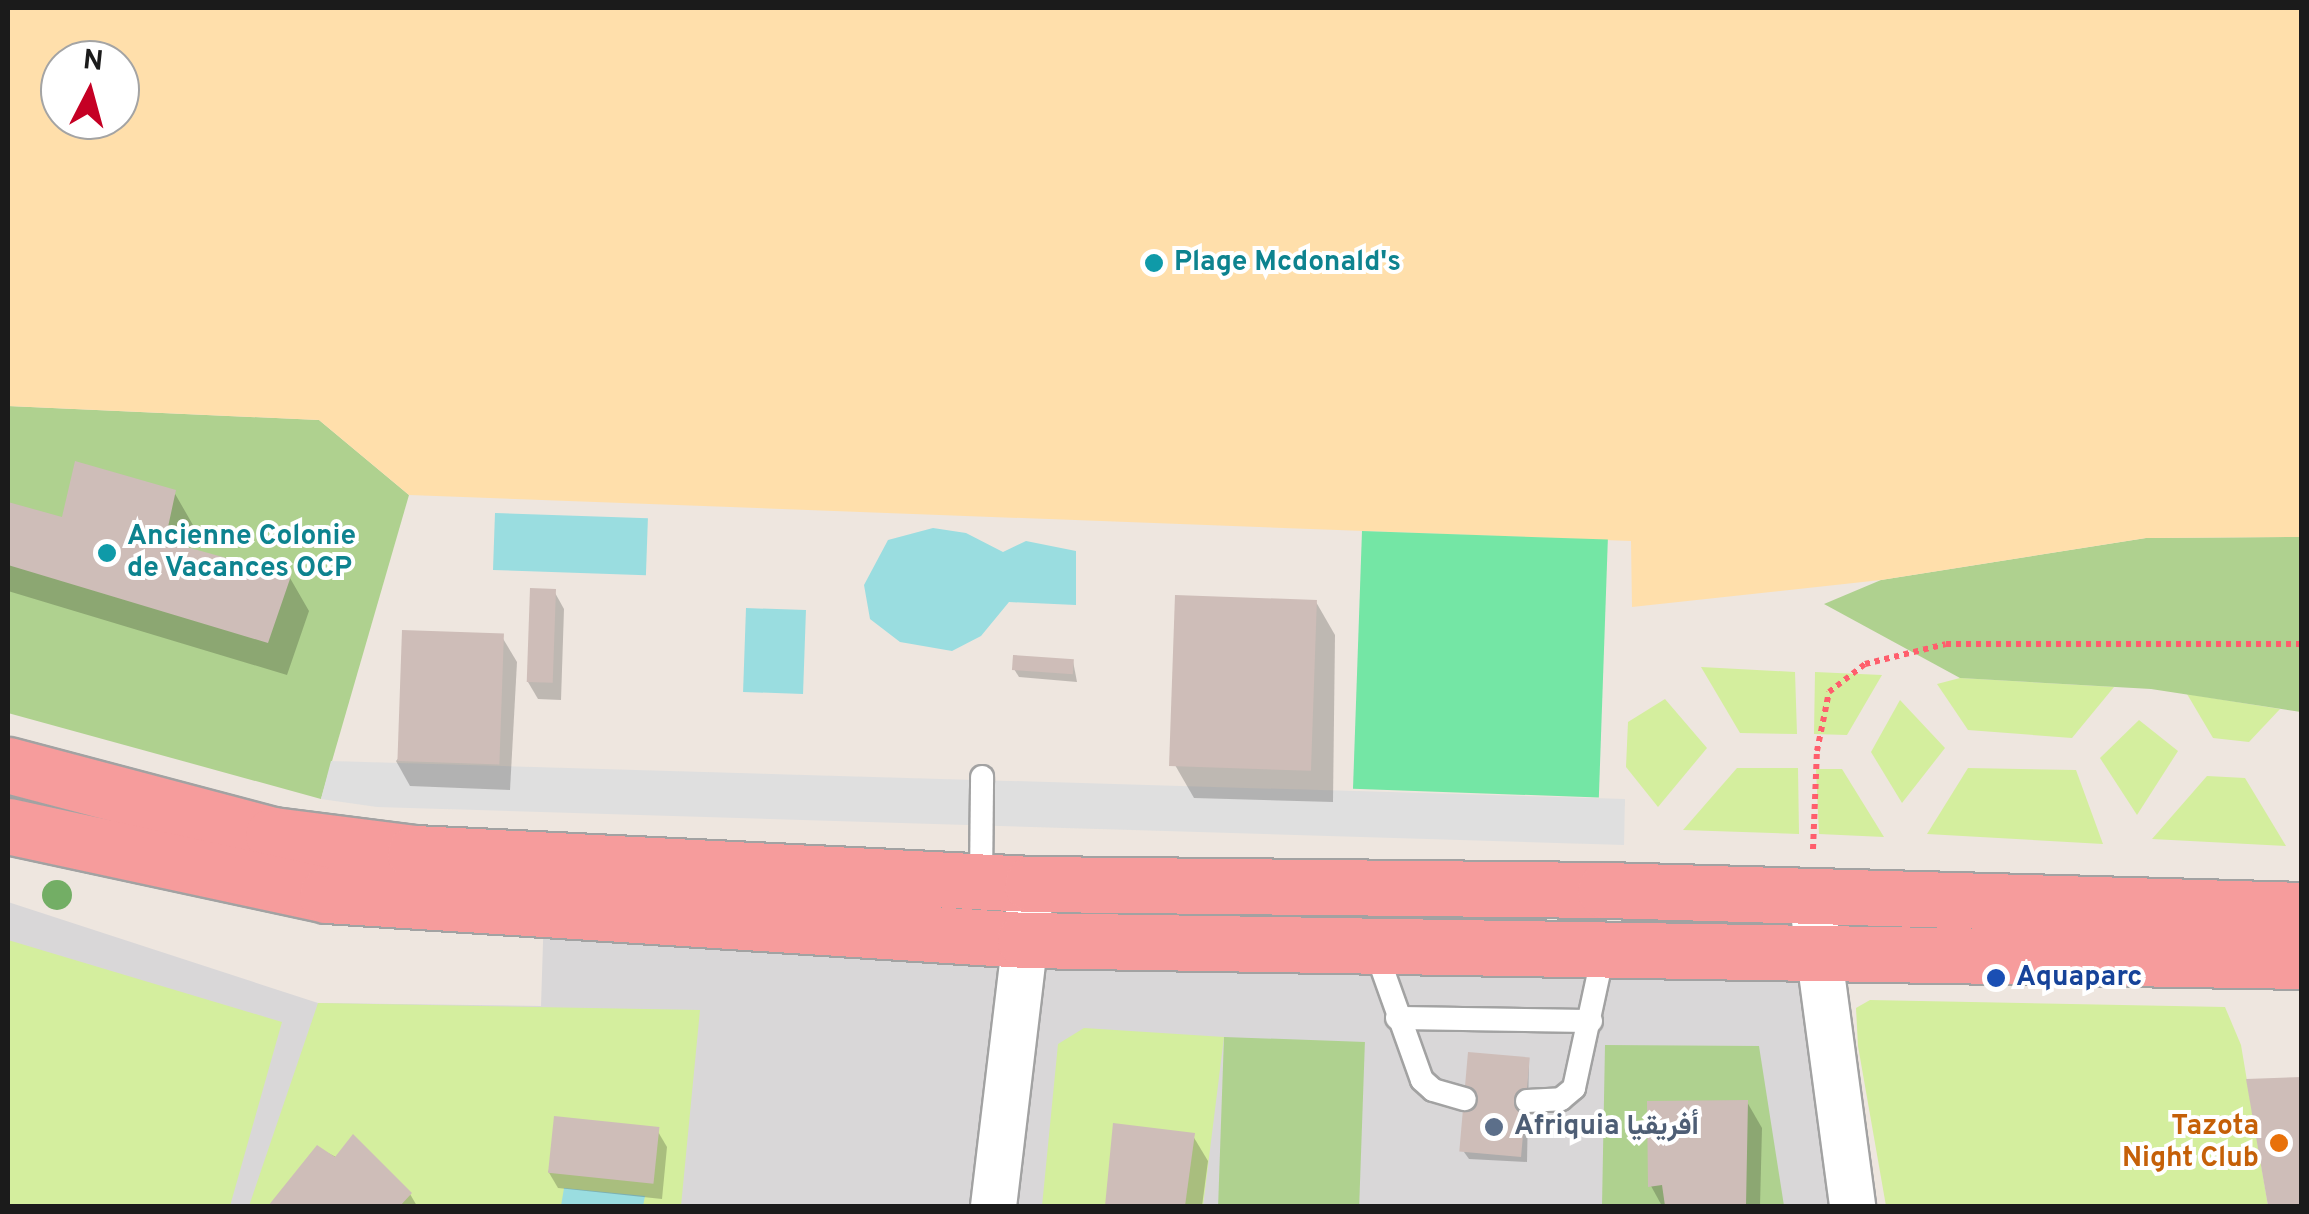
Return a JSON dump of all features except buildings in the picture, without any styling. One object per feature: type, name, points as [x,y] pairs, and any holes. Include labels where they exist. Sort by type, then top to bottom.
[{"type":"highway","points":[[20,768],[336,845],[1007,883],[1605,890],[2302,910]]},
{"type":"highway","points":[[9,831],[328,894],[1024,940],[1817,950],[2302,961]]},
{"type":"highway","points":[[1369,888],[1374,946]]},
{"type":"highway","points":[[1604,949],[1605,890]]},
{"type":"street","points":[[9,831],[20,768]]},
{"type":"street","points":[[993,1206],[1024,940],[1007,883]]},
{"type":"street","points":[[1811,897],[1852,1206]]},
{"type":"lane","points":[[982,777],[1007,883]]},
{"type":"lane","points":[[1374,946],[1397,1018],[1427,1087],[1465,1099]]},
{"type":"lane","points":[[1527,1102],[1561,1099],[1574,1088],[1604,949]]},
{"type":"lane","points":[[1397,1018],[1591,1022]]},
{"type":"path","points":[[1811,897],[1817,751],[1829,692],[1865,664],[1946,644],[2302,644]]},
{"type":"shaded area","points":[[331,761],[1625,799],[1624,845],[377,807],[321,799]]},
{"type":"shaded area","points":[[8,902],[318,1003],[541,1006],[544,911],[1817,951],[1852,1206],[8,1206]]},
{"type":"green space","points":[[8,406],[319,420],[409,495],[321,799],[8,713]]},
{"type":"green space","points":[[1362,531],[1608,540],[1599,797],[1353,789]]},
{"type":"green space","points":[[2301,537],[2301,712],[2151,689],[1960,678],[1824,604],[1881,580],[2146,538]]},
{"type":"green space","points":[[1701,667],[1795,672],[1797,734],[1740,733]]},
{"type":"green space","points":[[1815,672],[1882,675],[1847,735],[1814,734]]},
{"type":"green space","points":[[1960,678],[2114,687],[2072,738],[1968,730],[1937,684]]},
{"type":"green space","points":[[2187,694],[2280,709],[2249,742],[2213,738]]},
{"type":"green space","points":[[1665,699],[1707,748],[1658,807],[1626,767],[1628,722]]},
{"type":"green space","points":[[1900,700],[1945,748],[1902,803],[1871,752]]},
{"type":"green space","points":[[2139,720],[2178,751],[2137,815],[2100,758]]},
{"type":"green space","points":[[1737,768],[1798,768],[1799,834],[1683,830]]},
{"type":"green space","points":[[1968,768],[2076,770],[2103,844],[1927,834]]},
{"type":"green space","points":[[1816,769],[1842,769],[1884,837],[1819,834]]},
{"type":"green space","points":[[2207,776],[2245,778],[2286,846],[2152,839]]},
{"type":"green space","points":[[8,940],[282,1022],[230,1206],[8,1206]]},
{"type":"green space","points":[[1870,1000],[2225,1007],[2241,1045],[2268,1206],[1886,1206],[1858,1046],[1856,1008]]},
{"type":"green space","points":[[318,1003],[700,1010],[681,1206],[249,1206]]},
{"type":"green space","points":[[1084,1028],[1224,1037],[1203,1206],[1042,1206],[1058,1044]]},
{"type":"green space","points":[[1224,1037],[1365,1042],[1359,1206],[1218,1206]]},
{"type":"green space","points":[[1605,1045],[1759,1046],[1784,1206],[1602,1206]]},
{"type":"sand","name":"Plage Mcdonald's","points":[[8,8],[2301,8],[2301,537],[2146,538],[1881,580],[1632,607],[1631,541],[409,495],[319,420],[8,406]]},
{"type":"water","points":[[495,513],[648,518],[646,575],[493,570]]},
{"type":"water","points":[[933,528],[966,533],[1003,552],[1026,541],[1076,551],[1076,605],[1009,602],[981,636],[952,651],[900,642],[870,619],[864,585],[888,540]]},
{"type":"water","points":[[746,608],[806,610],[803,694],[743,692]]},
{"type":"water","points":[[564,1188],[645,1196],[643,1206],[561,1206]]},
{"type":"place","name":"Plage Mcdonald's","points":[[1154,263]]},
{"type":"place","name":"Ancienne Colonie de Vacances OCP","points":[[107,553]]},
{"type":"place","name":"Aquaparc","points":[[1996,978]]},
{"type":"place","name":"Afriquia أفريقيا","points":[[1494,1127]]},
{"type":"place","name":"Tazota Night Club","points":[[2279,1143]]}]
